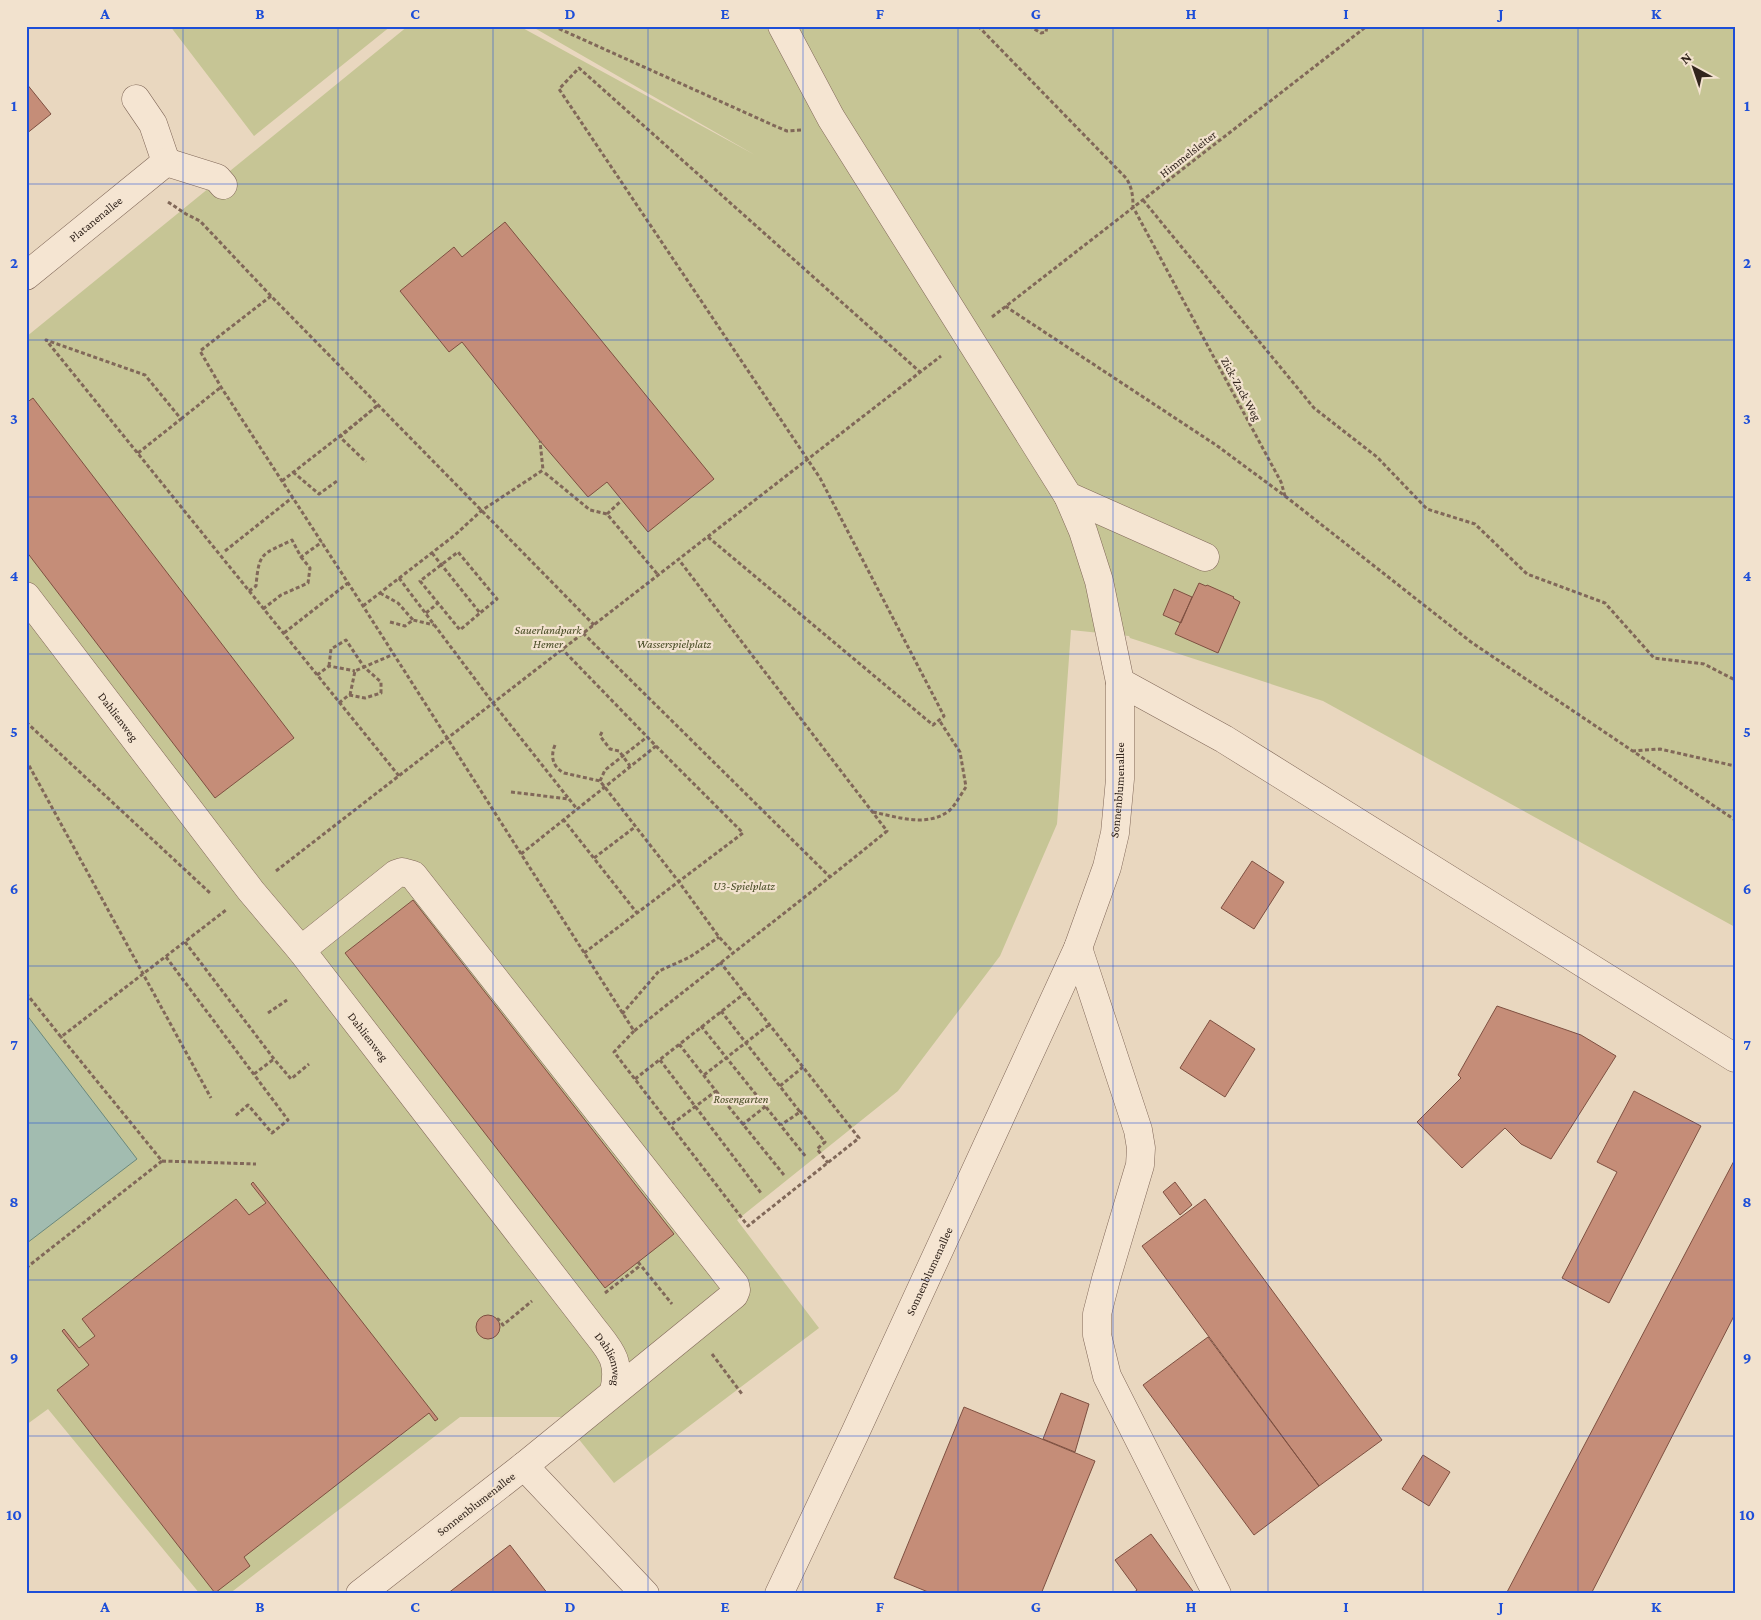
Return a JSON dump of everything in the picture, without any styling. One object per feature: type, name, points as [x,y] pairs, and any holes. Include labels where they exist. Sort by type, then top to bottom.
[{"type":"street","name":"Sonnenblumenallee","points":[[779,1594],[1078,948],[1107,867],[1114,833],[1120,779],[1120,682],[1110,627],[1099,580],[1083,531],[1068,496],[832,118],[782,26]]},
{"type":"street","points":[[136,99],[154,124],[166,162],[217,178],[223,185]]},
{"type":"street","name":"Platanenallee","points":[[26,276],[166,162]]},
{"type":"street","points":[[1068,496],[1205,557]]},
{"type":"street","name":"Dahlienweg","points":[[26,596],[251,891],[301,950],[612,1354],[618,1371],[614,1391],[524,1466]]},
{"type":"street","points":[[1120,682],[1224,739],[1735,1058]]},
{"type":"street","points":[[301,950],[396,874],[402,872],[413,875],[734,1284],[736,1290],[734,1295],[614,1391]]},
{"type":"street","points":[[1078,948],[1138,1130],[1141,1148],[1140,1165],[1097,1314],[1099,1347],[1107,1376],[1218,1594]]},
{"type":"street","name":"Sonnenblumenallee","points":[[360,1594],[524,1466],[645,1594]]},
{"type":"path","points":[[554,26],[775,126]]},
{"type":"path","name":"Zick-Zack Weg","points":[[978,26],[1131,185],[1133,207],[1281,482],[1285,496]]},
{"type":"path","points":[[1030,26],[1041,33],[1046,32],[1047,26]]},
{"type":"path","name":"Himmelsleiter","points":[[1020,296],[1367,26]]},
{"type":"path","points":[[708,537],[933,725],[944,716],[820,478],[559,88],[579,68],[920,372]]},
{"type":"path","points":[[142,182],[186,214],[200,221],[271,296],[594,625]]},
{"type":"path","points":[[1143,200],[1314,408],[1377,457],[1428,510],[1475,524],[1527,574],[1605,604],[1654,658],[1704,664],[1735,680]]},
{"type":"path","points":[[271,296],[200,351],[221,387],[448,738],[634,1031]]},
{"type":"path","points":[[1005,306],[1216,445],[1285,496],[1472,642],[1735,820]]},
{"type":"path","points":[[181,419],[144,375],[46,340],[399,776]]},
{"type":"path","points":[[138,453],[221,387]]},
{"type":"path","points":[[251,891],[890,396]]},
{"type":"path","points":[[282,480],[340,437],[378,405]]},
{"type":"path","points":[[340,437],[366,462]]},
{"type":"path","points":[[363,606],[455,535],[481,511],[543,470],[540,441]]},
{"type":"path","points":[[293,472],[319,494],[337,481]]},
{"type":"path","points":[[545,473],[590,510],[607,514],[659,576]]},
{"type":"path","points":[[225,551],[293,498]]},
{"type":"path","points":[[607,514],[621,501]]},
{"type":"path","points":[[249,591],[256,586],[258,565],[264,554],[292,540],[301,557],[310,568],[308,583],[281,595],[264,609]]},
{"type":"path","points":[[301,557],[322,542]]},
{"type":"path","points":[[458,552],[497,599],[460,630],[438,603],[420,581],[458,552]]},
{"type":"path","points":[[432,553],[480,614]]},
{"type":"path","points":[[679,560],[887,831],[720,962],[634,1031],[614,1052],[748,1226],[859,1138],[720,962]]},
{"type":"path","points":[[399,578],[493,704],[577,808]]},
{"type":"path","points":[[283,634],[348,583]]},
{"type":"path","points":[[380,593],[398,603],[413,620],[435,625]]},
{"type":"path","points":[[426,613],[438,603]]},
{"type":"path","points":[[390,622],[405,626],[413,620]]},
{"type":"path","points":[[583,633],[830,877]]},
{"type":"path","points":[[317,675],[329,666],[331,649],[346,640],[364,667],[382,682],[381,693],[365,698],[350,695]]},
{"type":"path","points":[[563,650],[743,833],[584,953]]},
{"type":"path","points":[[329,666],[354,672],[394,654]]},
{"type":"path","points":[[339,703],[350,695],[354,672]]},
{"type":"path","points":[[872,812],[908,819],[932,819],[950,810],[966,788],[960,752],[939,720]]},
{"type":"path","points":[[26,722],[213,896]]},
{"type":"path","points":[[602,732],[600,736],[610,749],[619,751],[630,766]]},
{"type":"path","points":[[600,781],[605,770],[647,737]]},
{"type":"path","points":[[555,745],[552,758],[560,771],[600,781],[679,882],[719,937],[733,952]]},
{"type":"path","points":[[521,854],[656,746]]},
{"type":"path","points":[[1631,751],[1660,749],[1735,766]]},
{"type":"path","points":[[26,760],[211,1098]]},
{"type":"path","points":[[510,792],[569,800]]},
{"type":"path","points":[[563,819],[637,913]]},
{"type":"path","points":[[594,858],[635,827]]},
{"type":"path","points":[[62,1037],[227,909],[220,902]]},
{"type":"path","points":[[622,1014],[659,971],[690,957],[719,937]]},
{"type":"path","points":[[185,942],[274,1059],[292,1079],[309,1064]]},
{"type":"path","points":[[166,957],[288,1120],[272,1133],[248,1105],[235,1116]]},
{"type":"path","points":[[26,993],[162,1161]]},
{"type":"path","points":[[635,1079],[745,993]]},
{"type":"path","points":[[268,1013],[287,1000]]},
{"type":"path","points":[[721,1011],[800,1112],[781,1125]]},
{"type":"path","points":[[704,1075],[770,1024]]},
{"type":"path","points":[[701,1026],[806,1157]]},
{"type":"path","points":[[680,1044],[742,1125],[784,1175]]},
{"type":"path","points":[[254,1074],[274,1059]]},
{"type":"path","points":[[660,1060],[762,1193]]},
{"type":"path","points":[[780,1086],[803,1067]]},
{"type":"path","points":[[672,1124],[716,1091]]},
{"type":"path","points":[[742,1125],[766,1106]]},
{"type":"path","points":[[800,1111],[825,1142],[817,1149],[828,1162]]},
{"type":"path","points":[[27,1266],[162,1161],[256,1164]]},
{"type":"path","points":[[604,1294],[640,1263],[671,1303]]},
{"type":"path","points":[[497,1320],[503,1325],[556,1281]]},
{"type":"path","points":[[711,1353],[742,1394]]},
{"type":"green space","points":[[170,26],[391,26],[254,136]]},
{"type":"green space","name":"Sauerlandpark Hemer","points":[[408,26],[519,26],[755,155],[531,26],[1735,26],[1735,927],[1323,701],[1130,638],[1129,636],[1071,630],[1057,824],[1000,956],[898,1091],[737,1220],[819,1328],[614,1483],[561,1417],[460,1417],[229,1594],[200,1594],[48,1409],[26,1425],[26,337]]},
{"type":"shaded area","points":[[26,1014],[137,1159],[27,1243],[26,1241]]},
{"type":"building","points":[[26,83],[51,114],[26,134]]},
{"type":"building","points":[[505,222],[714,479],[648,532],[607,482],[588,497],[540,441],[462,342],[449,352],[400,291],[454,247],[462,257]]},
{"type":"building","points":[[33,398],[294,738],[215,798],[26,551],[26,403]]},
{"type":"building","points":[[1199,583],[1234,597],[1240,602],[1218,653],[1175,634]]},
{"type":"building","points":[[1174,589],[1192,597],[1181,623],[1163,615]]},
{"type":"building","points":[[1252,861],[1284,882],[1254,929],[1221,908]]},
{"type":"building","points":[[413,900],[674,1234],[605,1288],[345,953]]},
{"type":"building","points":[[1497,1006],[1581,1035],[1616,1056],[1551,1159],[1521,1144],[1505,1128],[1462,1168],[1417,1122],[1461,1078],[1458,1075]]},
{"type":"building","points":[[1210,1020],[1255,1049],[1225,1097],[1180,1068]]},
{"type":"building","points":[[1634,1091],[1701,1126],[1609,1303],[1562,1278],[1617,1172],[1597,1162]]},
{"type":"building","points":[[1735,1159],[1735,1314],[1591,1594],[1506,1594]]},
{"type":"building","points":[[253,1182],[438,1419],[435,1421],[429,1413],[244,1557],[250,1566],[215,1593],[57,1390],[89,1365],[62,1331],[64,1329],[79,1348],[95,1336],[82,1319],[236,1199],[249,1215],[266,1203],[251,1184]]},
{"type":"building","points":[[1175,1182],[1192,1205],[1180,1215],[1163,1192]]},
{"type":"building","points":[[1205,1199],[1382,1440],[1319,1486],[1142,1246]]},
{"type":"building","points":[[488,1315],[493,1316],[499,1322],[499,1332],[493,1338],[488,1339],[483,1338],[477,1332],[476,1327],[477,1322],[483,1316]]},
{"type":"building","points":[[1208,1337],[1319,1486],[1254,1535],[1143,1385]]},
{"type":"building","points":[[1061,1393],[1089,1404],[1075,1452],[1043,1439]]},
{"type":"building","points":[[964,1407],[1095,1461],[1041,1594],[933,1594],[894,1578]]},
{"type":"building","points":[[1423,1455],[1450,1472],[1429,1506],[1402,1489]]},
{"type":"building","points":[[1151,1534],[1195,1594],[1132,1594],[1137,1590],[1115,1560]]},
{"type":"building","points":[[510,1545],[548,1594],[447,1594]]},
{"type":"park label","name":"Wasserspielplatz","points":[[674,644]]},
{"type":"park label","name":"U3-Spielplatz","points":[[744,886]]},
{"type":"park label","name":"Rosengarten","points":[[741,1099]]}]
